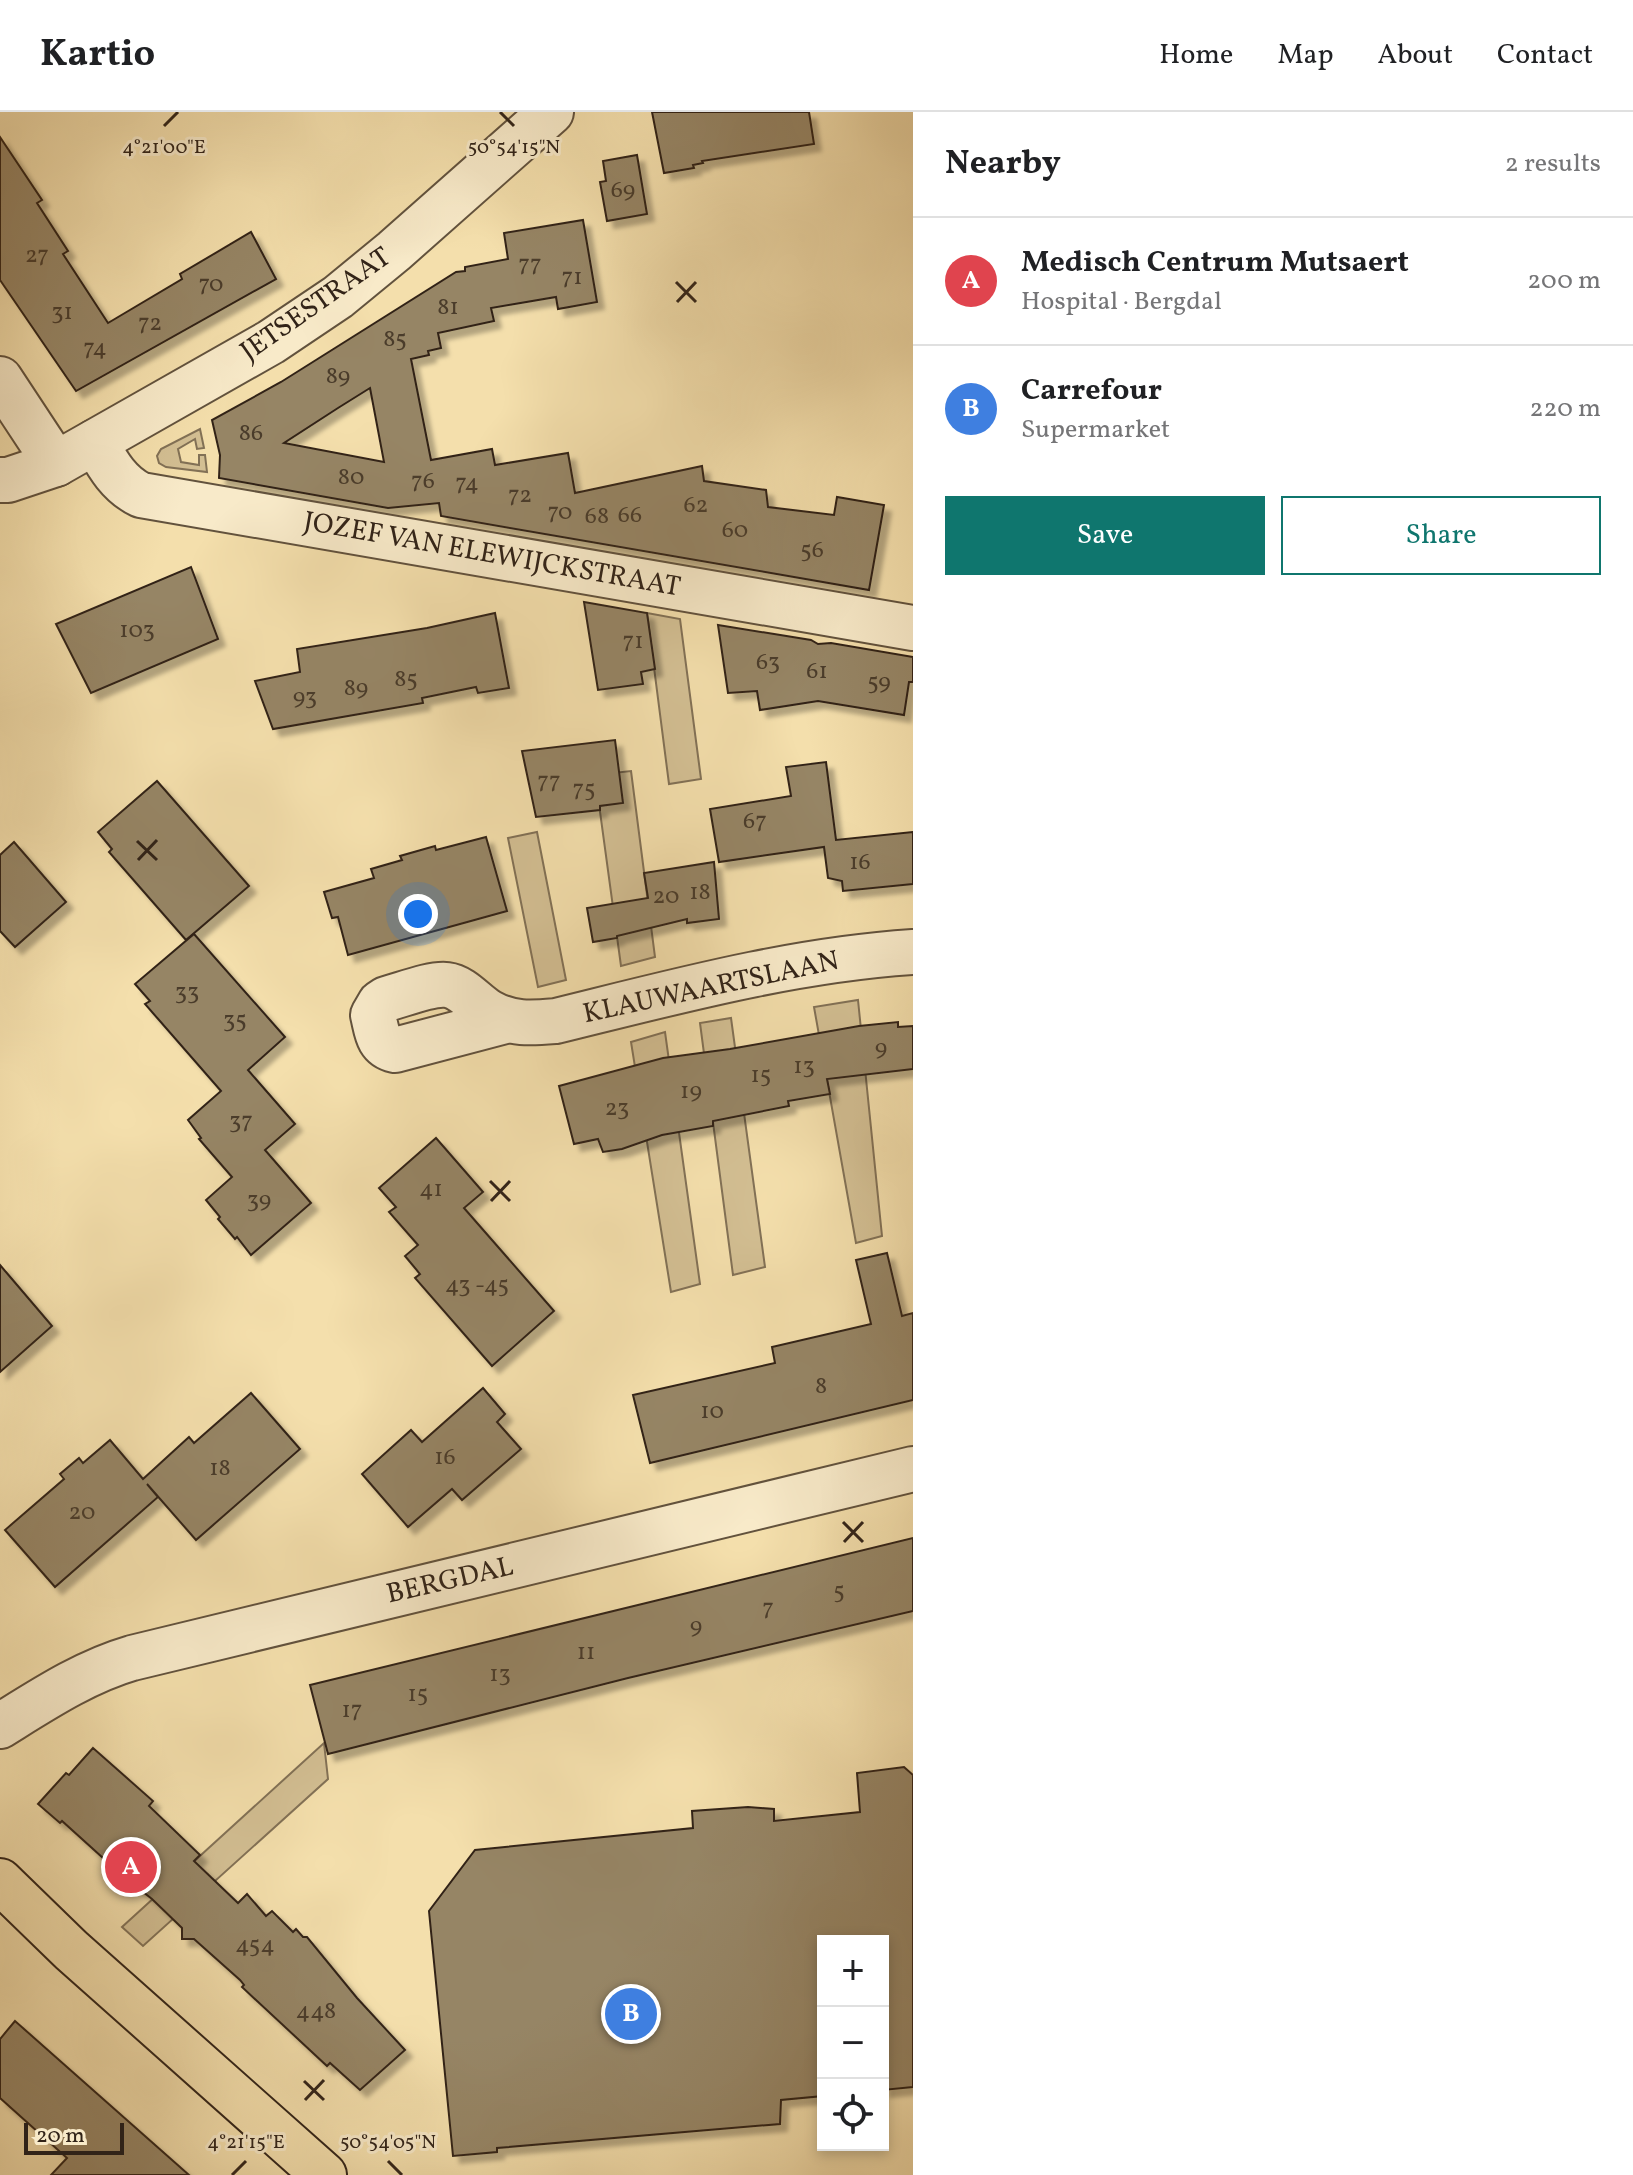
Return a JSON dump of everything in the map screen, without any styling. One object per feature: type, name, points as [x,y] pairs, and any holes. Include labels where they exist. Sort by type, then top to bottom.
[{"type":"main road","points":[[0,1881],[71,1950],[324,2175]]},
{"type":"street","name":"JETSESTRAAT","points":[[56,464],[271,342],[338,297],[426,224],[551,112]]},
{"type":"street","points":[[0,379],[56,464],[0,480]]},
{"type":"street","name":"JOZEF VAN ELEWIJCKSTRAAT","points":[[95,442],[128,489],[141,495],[913,628]]},
{"type":"street","name":"KLAUWAARTSLAAN","points":[[509,1020],[525,1024],[556,1021],[763,971],[913,952]]},
{"type":"street","name":"BERGDAL","points":[[0,1726],[107,1665],[913,1469]]},
{"type":"shaded area","points":[[200,429],[204,448],[197,449],[195,439],[178,449],[181,462],[199,465],[199,455],[205,455],[207,472],[166,467],[159,463],[157,456],[161,449]]},
{"type":"shaded area","points":[[647,613],[680,619],[701,779],[669,784]]},
{"type":"shaded area","points":[[631,771],[655,957],[621,966],[595,775]]},
{"type":"shaded area","points":[[537,832],[566,980],[538,987],[508,838]]},
{"type":"shaded area","points":[[858,1000],[882,1236],[856,1243],[814,1007]]},
{"type":"shaded area","points":[[731,1018],[765,1267],[733,1275],[700,1023]]},
{"type":"shaded area","points":[[665,1032],[700,1284],[671,1292],[631,1042]]},
{"type":"shaded area","points":[[324,1743],[328,1779],[143,1946],[122,1927]]},
{"type":"building","points":[[652,112],[809,112],[814,144],[702,161],[693,165],[694,168],[664,173]]},
{"type":"building","points":[[0,137],[42,200],[37,203],[68,251],[63,254],[108,323],[182,279],[180,274],[251,232],[276,279],[76,391],[0,280]]},
{"type":"building","points":[[637,155],[647,214],[607,221],[600,182],[606,181],[603,161]]},
{"type":"building","points":[[583,220],[597,302],[558,309],[556,297],[491,308],[494,321],[438,333],[441,348],[428,351],[429,355],[411,359],[431,460],[492,449],[495,465],[568,453],[575,493],[702,466],[704,481],[766,490],[768,507],[834,515],[837,497],[884,505],[869,590],[441,516],[439,503],[388,508],[219,478],[220,455],[212,420],[281,382],[456,272],[465,271],[465,267],[508,259],[504,233]],"holes":[[[370,388],[384,462],[284,443]]]},
{"type":"building","points":[[191,567],[218,639],[91,693],[56,624]]},
{"type":"building","points":[[584,602],[647,613],[655,669],[641,672],[643,684],[598,690]]},
{"type":"building","points":[[495,613],[509,688],[478,693],[476,687],[422,698],[423,703],[273,729],[255,681],[300,672],[297,649],[427,628]]},
{"type":"building","points":[[718,625],[811,640],[818,644],[831,643],[913,657],[913,682],[909,682],[904,715],[818,701],[760,710],[757,691],[728,693]]},
{"type":"building","points":[[615,740],[623,803],[600,806],[600,810],[536,817],[522,751]]},
{"type":"building","points":[[826,762],[836,840],[913,832],[913,884],[843,891],[842,881],[828,878],[824,847],[719,862],[710,809],[791,796],[786,767]]},
{"type":"building","points":[[157,781],[249,886],[186,940],[109,852],[112,849],[98,832]]},
{"type":"building","points":[[486,837],[507,911],[348,955],[338,917],[332,918],[324,892],[374,878],[371,869],[402,860],[400,856]]},
{"type":"building","points":[[14,842],[66,902],[15,947],[0,931],[0,855]]},
{"type":"building","points":[[714,862],[719,919],[687,923],[687,919],[593,942],[587,908],[648,898],[644,873]]},
{"type":"building","points":[[194,934],[285,1037],[248,1070],[295,1124],[265,1150],[311,1203],[251,1255],[218,1219],[220,1217],[206,1200],[232,1177],[199,1139],[188,1120],[221,1091],[145,1004],[150,1001],[135,984]]},
{"type":"building","points":[[898,1022],[898,1027],[913,1026],[913,1069],[827,1079],[830,1094],[788,1101],[789,1106],[713,1121],[713,1126],[662,1135],[622,1149],[603,1152],[598,1139],[574,1144],[559,1086],[663,1058]]},
{"type":"building","points":[[436,1138],[483,1192],[464,1208],[554,1311],[492,1366],[415,1278],[420,1274],[405,1256],[418,1245],[389,1212],[396,1207],[379,1188]]},
{"type":"building","points":[[887,1253],[902,1316],[913,1313],[913,1400],[650,1463],[633,1395],[775,1363],[772,1347],[871,1324],[856,1260]]},
{"type":"building","points":[[0,1265],[52,1326],[0,1372]]},
{"type":"building","points":[[483,1388],[505,1414],[497,1422],[521,1449],[462,1500],[452,1489],[408,1527],[362,1474],[411,1430],[422,1442]]},
{"type":"building","points":[[251,1393],[300,1449],[196,1540],[147,1484],[158,1497],[55,1587],[5,1530],[64,1479],[60,1474],[79,1458],[83,1463],[110,1440],[143,1479],[189,1437],[194,1443]]},
{"type":"building","points":[[913,1538],[913,1611],[628,1678],[328,1754],[310,1685]]},
{"type":"building","points":[[93,1748],[153,1801],[149,1806],[200,1855],[194,1861],[238,1903],[247,1894],[266,1916],[272,1911],[293,1932],[296,1929],[307,1937],[405,2050],[360,2090],[330,2063],[327,2066],[194,1939],[182,1939],[182,1928],[152,1899],[38,1804]]},
{"type":"building","points":[[904,1767],[913,1775],[913,2087],[889,2089],[889,1935],[817,1935],[817,2097],[781,2100],[780,2124],[497,2148],[497,2152],[453,2156],[429,1911],[475,1850],[693,1828],[692,1811],[748,1807],[774,1809],[774,1821],[860,1812],[857,1773]]},
{"type":"building","points":[[15,2021],[189,2175],[51,2175],[67,2158],[0,2098],[0,2039]]},
{"type":"place","name":"Medisch Centrum Mutsaert","points":[[131,1867]]},
{"type":"place","name":"Carrefour","points":[[631,2014]]}]
